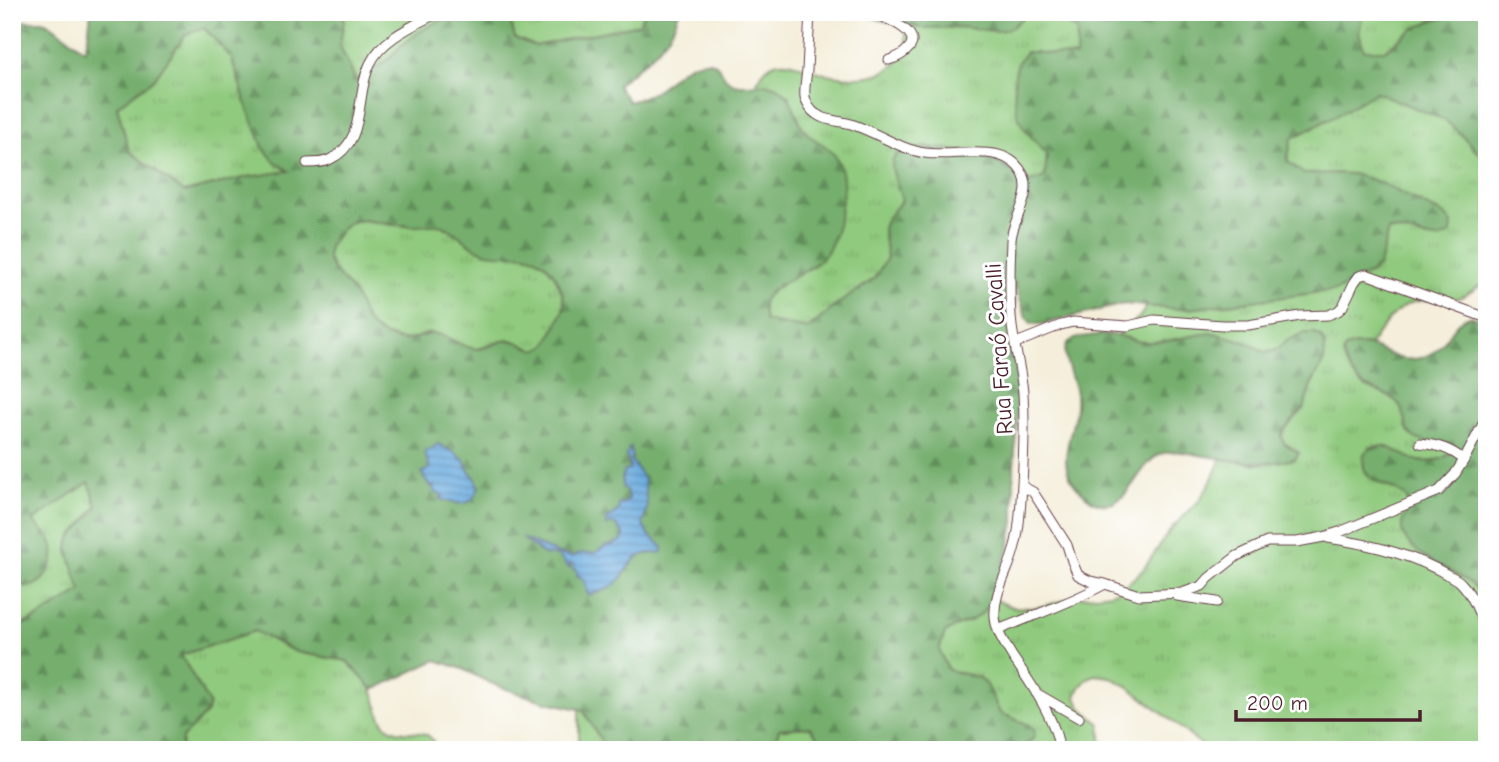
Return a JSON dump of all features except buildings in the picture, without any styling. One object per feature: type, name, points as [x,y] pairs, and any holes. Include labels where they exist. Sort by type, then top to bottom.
[{"type":"street","points":[[307,163],[327,162],[353,139],[361,91],[370,63],[379,51],[404,31],[439,12]]},
{"type":"street","name":"Rua Faraó Cavalli","points":[[810,12],[805,98],[813,113],[827,120],[850,124],[924,153],[978,152],[1003,155],[1025,176],[1026,190],[1011,236],[1011,316],[1023,393],[1025,438],[1015,547],[997,597],[995,617],[998,631]]},
{"type":"street","points":[[872,12],[890,19],[905,29],[911,37],[911,47],[889,60]]},
{"type":"street","points":[[1016,343],[1073,322],[1128,326],[1154,320],[1222,325],[1328,314],[1343,306],[1353,283],[1359,276],[1366,274],[1487,318]]},
{"type":"street","points":[[1022,486],[1032,492],[1044,509],[1066,545],[1078,575],[1139,595],[1182,593],[1202,586],[1237,556],[1267,542],[1297,542],[1324,537],[1439,491],[1465,460],[1487,416]]},
{"type":"street","points":[[1420,443],[1442,446],[1465,460]]},
{"type":"street","points":[[1324,537],[1363,543],[1432,565],[1461,582],[1477,607],[1487,632]]},
{"type":"street","points":[[1068,750],[1058,747],[1054,729],[1036,692],[998,631],[1079,598],[1105,584]]},
{"type":"street","points":[[1166,594],[1217,602]]},
{"type":"street","points":[[1036,692],[1079,718]]},
{"type":"green space","points":[[91,12],[345,12],[340,46],[356,81],[386,61],[419,32],[464,12],[508,12],[515,38],[535,46],[639,24],[645,12],[679,12],[662,44],[617,85],[629,102],[654,92],[693,64],[700,61],[712,62],[730,82],[741,85],[766,84],[783,91],[791,101],[805,131],[831,151],[840,166],[843,184],[841,207],[836,233],[829,249],[810,268],[768,294],[763,303],[765,321],[808,329],[874,279],[887,258],[883,229],[886,220],[902,200],[892,168],[896,155],[905,150],[919,148],[951,149],[987,158],[1030,182],[1045,177],[1047,155],[1022,125],[1017,111],[1014,84],[1017,67],[1026,52],[1076,57],[1077,30],[1043,12],[1360,12],[1362,19],[1359,32],[1364,50],[1386,50],[1413,29],[1431,21],[1460,12],[1487,12],[1487,154],[1474,149],[1445,120],[1376,92],[1292,138],[1287,161],[1304,174],[1352,174],[1370,179],[1446,216],[1452,223],[1451,233],[1436,239],[1388,230],[1379,266],[1338,290],[1188,309],[1124,304],[1043,324],[1032,324],[1026,317],[1014,280],[1017,418],[1014,522],[1009,548],[988,605],[981,614],[945,633],[939,650],[948,670],[980,678],[987,685],[1000,713],[1029,725],[1035,731],[1034,738],[1019,750],[827,750],[810,727],[779,729],[773,750],[603,750],[604,746],[583,710],[512,691],[436,660],[373,690],[347,661],[296,652],[255,631],[181,655],[209,704],[207,712],[182,738],[181,750],[12,750],[12,631],[81,591],[68,551],[69,542],[97,506],[89,482],[33,521],[52,543],[52,563],[43,579],[34,585],[12,582],[12,21],[48,23],[85,50]],"holes":[[[204,28],[231,57],[263,147],[274,161],[289,171],[248,177],[184,192],[129,151],[117,106],[154,79],[186,34]],[[364,220],[443,226],[481,251],[538,259],[553,272],[560,285],[564,304],[548,342],[538,349],[509,340],[473,349],[438,334],[401,340],[375,330],[366,321],[353,292],[331,266],[328,255],[330,244],[343,228],[352,222]]]},
{"type":"green space","points":[[345,12],[464,12],[419,32],[386,61],[356,81],[340,46]]},
{"type":"green space","points":[[508,12],[645,12],[639,24],[535,46],[515,38]]},
{"type":"green space","points":[[859,12],[1029,12],[1012,27],[995,31],[961,27],[920,28],[880,20]]},
{"type":"green space","points":[[1029,12],[1043,12],[1077,29],[1077,57],[1034,52],[1028,133],[1047,155],[1045,177],[1030,182],[985,156],[925,147],[892,164],[902,200],[886,220],[883,229],[887,258],[874,279],[808,329],[765,321],[763,305],[768,294],[810,268],[828,250],[837,225],[843,184],[839,163],[831,152],[806,132],[786,95],[775,86],[756,84],[765,70],[775,63],[784,62],[839,76],[877,74],[888,70],[904,52],[905,26],[961,27],[995,31],[1012,27]]},
{"type":"green space","points":[[1360,12],[1460,12],[1431,21],[1405,34],[1386,50],[1364,50],[1359,32]]},
{"type":"green space","points":[[204,28],[231,56],[248,109],[274,161],[290,172],[248,177],[184,192],[129,151],[117,106],[154,79],[186,34]]},
{"type":"green space","points":[[1376,92],[1445,120],[1474,149],[1487,154],[1487,281],[1458,298],[1417,301],[1403,307],[1370,345],[1353,345],[1346,364],[1361,383],[1398,403],[1407,429],[1453,444],[1456,448],[1440,459],[1428,462],[1410,459],[1383,446],[1372,447],[1364,454],[1382,485],[1407,498],[1410,508],[1402,522],[1408,542],[1476,588],[1487,606],[1487,750],[1208,750],[1127,686],[1110,677],[1095,675],[1080,687],[1076,697],[1080,707],[1100,724],[1102,750],[1019,750],[1029,743],[1029,725],[1000,713],[987,685],[980,678],[948,670],[939,650],[945,633],[981,614],[991,598],[1012,607],[1030,608],[1121,589],[1142,571],[1171,529],[1199,501],[1221,459],[1257,464],[1295,459],[1298,453],[1284,443],[1281,437],[1304,408],[1311,385],[1324,361],[1314,333],[1298,335],[1274,351],[1265,352],[1243,341],[1214,333],[1143,343],[1118,335],[1141,315],[1146,306],[1188,309],[1338,290],[1381,259],[1388,230],[1425,238],[1446,216],[1433,209],[1315,174],[1304,174],[1287,162],[1292,138]]},
{"type":"green space","points":[[364,220],[392,225],[439,224],[468,243],[533,256],[545,264],[555,276],[564,303],[563,313],[547,344],[541,349],[532,350],[512,340],[478,349],[429,333],[410,340],[400,340],[373,329],[363,316],[355,295],[336,274],[327,256],[329,247],[343,227],[350,221]]},
{"type":"green space","points":[[1470,316],[1483,320],[1487,327],[1487,606],[1475,587],[1412,546],[1402,529],[1410,508],[1406,499],[1400,492],[1374,480],[1363,466],[1364,454],[1373,447],[1388,447],[1410,458],[1427,462],[1445,457],[1456,448],[1453,444],[1424,442],[1411,435],[1399,404],[1361,383],[1351,372],[1343,355],[1345,348],[1365,345],[1405,359],[1427,356],[1441,345],[1462,320]]},
{"type":"green space","points":[[1214,333],[1243,341],[1265,352],[1274,351],[1288,340],[1305,333],[1314,333],[1321,337],[1325,344],[1324,361],[1311,385],[1304,408],[1281,436],[1284,443],[1299,453],[1295,459],[1250,462],[1169,452],[1155,457],[1120,499],[1111,504],[1101,504],[1089,498],[1073,481],[1067,469],[1066,457],[1076,408],[1075,388],[1065,353],[1068,343],[1085,336],[1115,335],[1154,342]]},
{"type":"green space","points":[[89,482],[97,506],[72,536],[69,551],[82,591],[12,631],[12,582],[16,584],[46,534],[33,521]]},
{"type":"green space","points":[[255,631],[297,652],[346,661],[374,693],[381,719],[388,727],[395,731],[423,733],[429,736],[437,750],[405,750],[394,743],[385,743],[368,750],[181,750],[182,738],[207,712],[205,697],[181,655]]},
{"type":"green space","points":[[579,709],[584,710],[604,746],[603,750],[579,750]]},
{"type":"green space","points":[[810,727],[827,750],[773,750],[779,729]]},
{"type":"water","points":[[438,444],[463,458],[476,479],[479,486],[469,502],[440,499],[443,497],[441,494],[434,491],[434,486],[425,480],[422,473],[430,468],[425,450]]},
{"type":"water","points":[[631,447],[632,461],[644,480],[647,507],[643,525],[648,534],[663,547],[662,552],[637,558],[615,584],[588,595],[585,583],[580,576],[577,577],[574,564],[569,563],[571,568],[565,566],[558,556],[546,556],[522,538],[572,557],[581,553],[595,553],[622,540],[624,535],[612,523],[607,525],[607,518],[619,509],[619,504],[629,499],[622,487],[622,478],[624,471],[629,470],[626,454]]},
{"type":"waterway","points":[[925,12],[931,14]]}]
